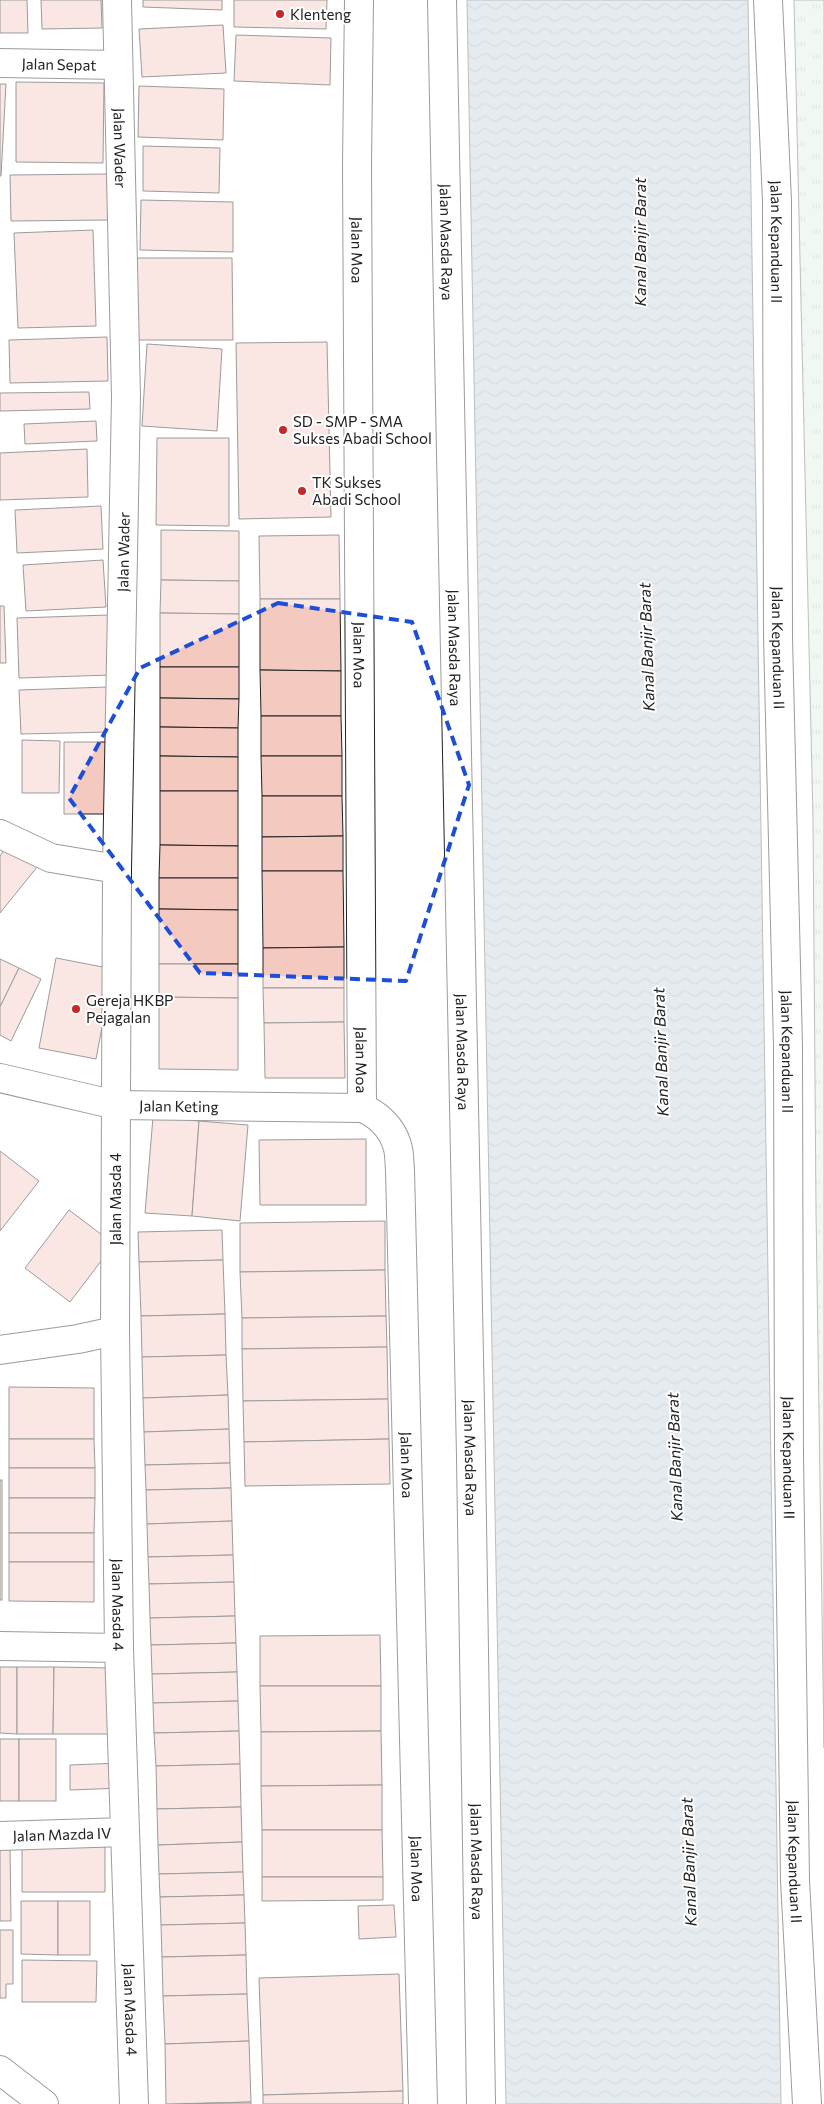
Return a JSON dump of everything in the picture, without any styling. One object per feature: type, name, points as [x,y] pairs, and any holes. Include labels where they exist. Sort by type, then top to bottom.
[{"type":"street","name":"Jalan Wader","points":[[116,1105],[117,869],[126,397],[117,0]]},
{"type":"street","name":"Jalan Moa","points":[[360,0],[357,165],[362,1108],[375,1113],[388,1127],[397,1145],[400,1170],[424,2104]]},
{"type":"street","name":"Jalan Masda Raya","points":[[442,0],[471,1458],[481,2104]]},
{"type":"street","name":"Jalan Kepanduan II","points":[[768,0],[777,201],[778,627],[788,1047],[789,1444],[795,1880],[807,2104]]},
{"type":"street","name":"Jalan Sepat","points":[[0,63],[118,65]]},
{"type":"street","points":[[0,834],[51,858],[117,869]]},
{"type":"street","name":"Jalan Keting","points":[[0,1078],[116,1105],[362,1108]]},
{"type":"street","name":"Jalan Masda 4","points":[[116,1105],[115,1331],[119,1648],[134,2104]]},
{"type":"street","points":[[0,1350],[115,1331]]},
{"type":"street","points":[[0,1646],[119,1648]]},
{"type":"street","name":"Jalan Mazda IV","points":[[0,1836],[125,1832]]},
{"type":"street","points":[[0,2070],[44,2104]]},
{"type":"highlighted area","points":[[278,603],[412,622],[469,785],[406,981],[200,973],[69,798],[140,668]]},
{"type":"green space","points":[[794,0],[824,0],[824,1748],[816,1212],[813,819]]},
{"type":"water","name":"Kanal Banjir Barat","points":[[467,0],[748,0],[781,2104],[506,2104]]},
{"type":"building","points":[[0,0],[27,0],[28,33],[0,33]]},
{"type":"building","points":[[41,0],[101,0],[102,28],[42,29]]},
{"type":"building","points":[[143,0],[222,0],[222,10],[143,7]]},
{"type":"building","name":"Klenteng","points":[[234,0],[327,0],[326,29],[234,27]]},
{"type":"building","points":[[223,25],[226,73],[142,77],[139,29]]},
{"type":"building","points":[[236,35],[331,38],[330,85],[234,81]]},
{"type":"building","points":[[16,82],[104,83],[103,163],[16,162]]},
{"type":"building","points":[[0,84],[6,84],[1,176],[0,176]]},
{"type":"building","points":[[139,86],[224,89],[223,140],[138,137]]},
{"type":"building","points":[[143,146],[220,148],[219,193],[143,191]]},
{"type":"building","points":[[107,174],[108,220],[11,221],[10,175]]},
{"type":"building","points":[[141,200],[233,202],[233,252],[140,250]]},
{"type":"building","points":[[93,230],[96,326],[18,328],[14,233]]},
{"type":"building","points":[[135,258],[232,258],[233,340],[137,340]]},
{"type":"building","points":[[107,337],[108,381],[10,383],[9,340]]},
{"type":"building","name":"SD - SMP - SMA Sukses Abadi School","points":[[327,342],[331,517],[239,519],[236,343]]},
{"type":"building","points":[[147,344],[222,349],[217,431],[142,426]]},
{"type":"building","points":[[89,392],[90,409],[0,411],[0,393]]},
{"type":"building","points":[[96,421],[97,441],[25,444],[24,424]]},
{"type":"building","points":[[157,438],[229,438],[229,526],[156,525]]},
{"type":"building","points":[[87,449],[88,497],[0,500],[0,453]]},
{"type":"building","points":[[101,506],[103,549],[17,553],[15,510]]},
{"type":"building","points":[[161,530],[239,531],[239,581],[161,580]]},
{"type":"building","points":[[339,535],[340,599],[260,599],[259,536]]},
{"type":"building","points":[[103,560],[106,607],[26,611],[23,565]]},
{"type":"building","points":[[161,580],[239,581],[239,614],[160,613]]},
{"type":"building","points":[[260,599],[340,599],[341,671],[260,670]]},
{"type":"building","points":[[0,606],[4,606],[6,663],[0,663]]},
{"type":"building","points":[[160,613],[239,614],[239,667],[160,667]]},
{"type":"building","points":[[109,615],[111,675],[19,678],[17,618]]},
{"type":"building","points":[[160,667],[239,667],[239,699],[160,698]]},
{"type":"building","points":[[260,670],[341,671],[341,716],[261,716]]},
{"type":"building","points":[[108,687],[110,732],[21,734],[19,690]]},
{"type":"building","points":[[160,698],[239,699],[238,728],[160,727]]},
{"type":"building","points":[[261,716],[341,716],[342,756],[261,756]]},
{"type":"building","points":[[160,727],[238,728],[238,757],[160,756]]},
{"type":"building","points":[[22,740],[60,741],[59,793],[22,793]]},
{"type":"building","points":[[64,742],[110,742],[109,814],[64,814]]},
{"type":"building","points":[[160,756],[238,757],[238,791],[160,791]]},
{"type":"building","points":[[261,756],[342,756],[342,796],[262,796]]},
{"type":"building","points":[[160,791],[238,791],[238,846],[160,845]]},
{"type":"building","points":[[262,796],[342,796],[343,836],[262,837]]},
{"type":"building","points":[[343,836],[343,871],[262,871],[262,837]]},
{"type":"building","points":[[160,845],[238,846],[238,878],[159,878]]},
{"type":"building","points":[[4,850],[38,866],[0,913],[0,856]]},
{"type":"building","points":[[262,871],[343,871],[344,947],[263,948]]},
{"type":"building","points":[[159,878],[238,878],[238,910],[159,909]]},
{"type":"building","points":[[159,909],[238,910],[238,964],[159,964]]},
{"type":"building","points":[[344,947],[344,988],[263,988],[263,948]]},
{"type":"building","name":"Gereja HKBP Pejagalan","points":[[56,958],[113,969],[96,1059],[39,1048]]},
{"type":"building","points":[[0,959],[19,968],[0,1007]]},
{"type":"building","points":[[159,964],[238,964],[238,998],[159,997]]},
{"type":"building","points":[[19,968],[41,979],[11,1041],[0,1035],[0,1007]]},
{"type":"building","points":[[263,988],[344,988],[344,1022],[264,1023]]},
{"type":"building","points":[[159,997],[238,998],[238,1070],[159,1069]]},
{"type":"building","points":[[344,1022],[345,1078],[265,1078],[264,1023]]},
{"type":"building","points":[[153,1117],[199,1121],[192,1216],[145,1213]]},
{"type":"building","points":[[199,1121],[248,1125],[240,1221],[192,1216]]},
{"type":"building","points":[[366,1139],[366,1205],[260,1205],[259,1140]]},
{"type":"building","points":[[0,1151],[39,1181],[0,1231]]},
{"type":"building","points":[[69,1210],[114,1244],[70,1302],[25,1268]]},
{"type":"building","points":[[385,1221],[385,1270],[240,1272],[240,1223]]},
{"type":"building","points":[[222,1230],[223,1260],[139,1262],[138,1232]]},
{"type":"building","points":[[223,1260],[225,1314],[141,1316],[139,1262]]},
{"type":"building","points":[[385,1270],[386,1316],[242,1318],[240,1272]]},
{"type":"building","points":[[225,1314],[226,1355],[142,1357],[141,1316]]},
{"type":"building","points":[[386,1316],[387,1347],[242,1349],[242,1318]]},
{"type":"building","points":[[387,1347],[388,1399],[243,1401],[242,1349]]},
{"type":"building","points":[[226,1355],[228,1395],[143,1398],[142,1357]]},
{"type":"building","points":[[9,1387],[94,1388],[94,1439],[9,1439]]},
{"type":"building","points":[[228,1395],[229,1429],[144,1432],[143,1398]]},
{"type":"building","points":[[388,1399],[389,1439],[244,1442],[243,1401]]},
{"type":"building","points":[[229,1429],[230,1463],[145,1465],[144,1432]]},
{"type":"building","points":[[9,1439],[94,1439],[95,1468],[9,1468]]},
{"type":"building","points":[[389,1439],[390,1484],[245,1486],[244,1442]]},
{"type":"building","points":[[230,1463],[231,1488],[146,1490],[145,1465]]},
{"type":"building","points":[[9,1468],[95,1468],[95,1498],[9,1498]]},
{"type":"building","points":[[0,1480],[2,1480],[2,1600],[0,1600]]},
{"type":"building","points":[[231,1488],[232,1521],[147,1524],[146,1490]]},
{"type":"building","points":[[9,1498],[95,1498],[94,1533],[9,1533]]},
{"type":"building","points":[[232,1521],[233,1555],[148,1557],[147,1524]]},
{"type":"building","points":[[9,1533],[94,1533],[94,1562],[9,1562]]},
{"type":"building","points":[[233,1555],[234,1582],[149,1584],[148,1557]]},
{"type":"building","points":[[9,1562],[94,1562],[94,1602],[9,1601]]},
{"type":"building","points":[[234,1582],[235,1616],[150,1618],[149,1584]]},
{"type":"building","points":[[235,1616],[236,1643],[151,1645],[150,1618]]},
{"type":"building","points":[[380,1635],[381,1686],[260,1686],[260,1636]]},
{"type":"building","points":[[236,1643],[237,1672],[152,1674],[151,1645]]},
{"type":"building","points":[[0,1667],[17,1667],[17,1734],[0,1733]]},
{"type":"building","points":[[17,1667],[54,1667],[53,1734],[17,1734]]},
{"type":"building","points":[[54,1667],[111,1668],[111,1734],[53,1734]]},
{"type":"building","points":[[237,1672],[238,1701],[153,1703],[152,1674]]},
{"type":"building","points":[[260,1686],[381,1686],[381,1731],[261,1732]]},
{"type":"building","points":[[238,1701],[239,1731],[154,1733],[153,1703]]},
{"type":"building","points":[[239,1731],[240,1764],[156,1766],[154,1733]]},
{"type":"building","points":[[381,1731],[382,1785],[261,1786],[261,1732]]},
{"type":"building","points":[[0,1739],[19,1739],[19,1801],[0,1801]]},
{"type":"building","points":[[19,1739],[56,1739],[56,1801],[19,1801]]},
{"type":"building","points":[[121,1763],[122,1788],[70,1790],[70,1765]]},
{"type":"building","points":[[240,1764],[241,1807],[157,1809],[156,1766]]},
{"type":"building","points":[[382,1785],[382,1830],[262,1830],[261,1786]]},
{"type":"building","points":[[241,1807],[242,1842],[158,1845],[157,1809]]},
{"type":"building","points":[[262,1830],[382,1830],[383,1877],[262,1877]]},
{"type":"building","points":[[22,1841],[105,1842],[105,1892],[22,1892]]},
{"type":"building","points":[[242,1842],[243,1872],[159,1874],[158,1845]]},
{"type":"building","points":[[0,1846],[10,1846],[11,1921],[0,1921]]},
{"type":"building","points":[[243,1872],[244,1895],[160,1897],[159,1874]]},
{"type":"building","points":[[262,1877],[383,1877],[383,1900],[262,1901]]},
{"type":"building","points":[[244,1895],[245,1923],[161,1925],[160,1897]]},
{"type":"building","points":[[21,1901],[58,1901],[58,1955],[21,1954]]},
{"type":"building","points":[[58,1901],[90,1901],[90,1955],[58,1955]]},
{"type":"building","points":[[394,1905],[396,1937],[359,1939],[358,1906]]},
{"type":"building","points":[[245,1923],[246,1955],[162,1957],[161,1925]]},
{"type":"building","points":[[0,1930],[13,1930],[13,1984],[6,1984],[6,1998],[0,1998]]},
{"type":"building","points":[[246,1955],[247,1994],[163,1996],[162,1957]]},
{"type":"building","points":[[22,1960],[97,1961],[96,2002],[22,2002]]},
{"type":"building","points":[[399,1974],[403,2091],[263,2095],[259,1978]]},
{"type":"building","points":[[247,1994],[249,2041],[165,2044],[163,1996]]},
{"type":"building","points":[[249,2041],[251,2102],[166,2104],[165,2044]]},
{"type":"building","points":[[403,2091],[403,2104],[263,2104],[263,2095]]},
{"type":"building","points":[[251,2102],[251,2104],[186,2104]]},
{"type":"place","name":"Klenteng","points":[[280,14]]},
{"type":"place","name":"SD - SMP - SMA Sukses Abadi School","points":[[283,430]]},
{"type":"place","name":"TK Sukses Abadi School","points":[[302,491]]},
{"type":"place","name":"Gereja HKBP Pejagalan","points":[[76,1009]]}]
